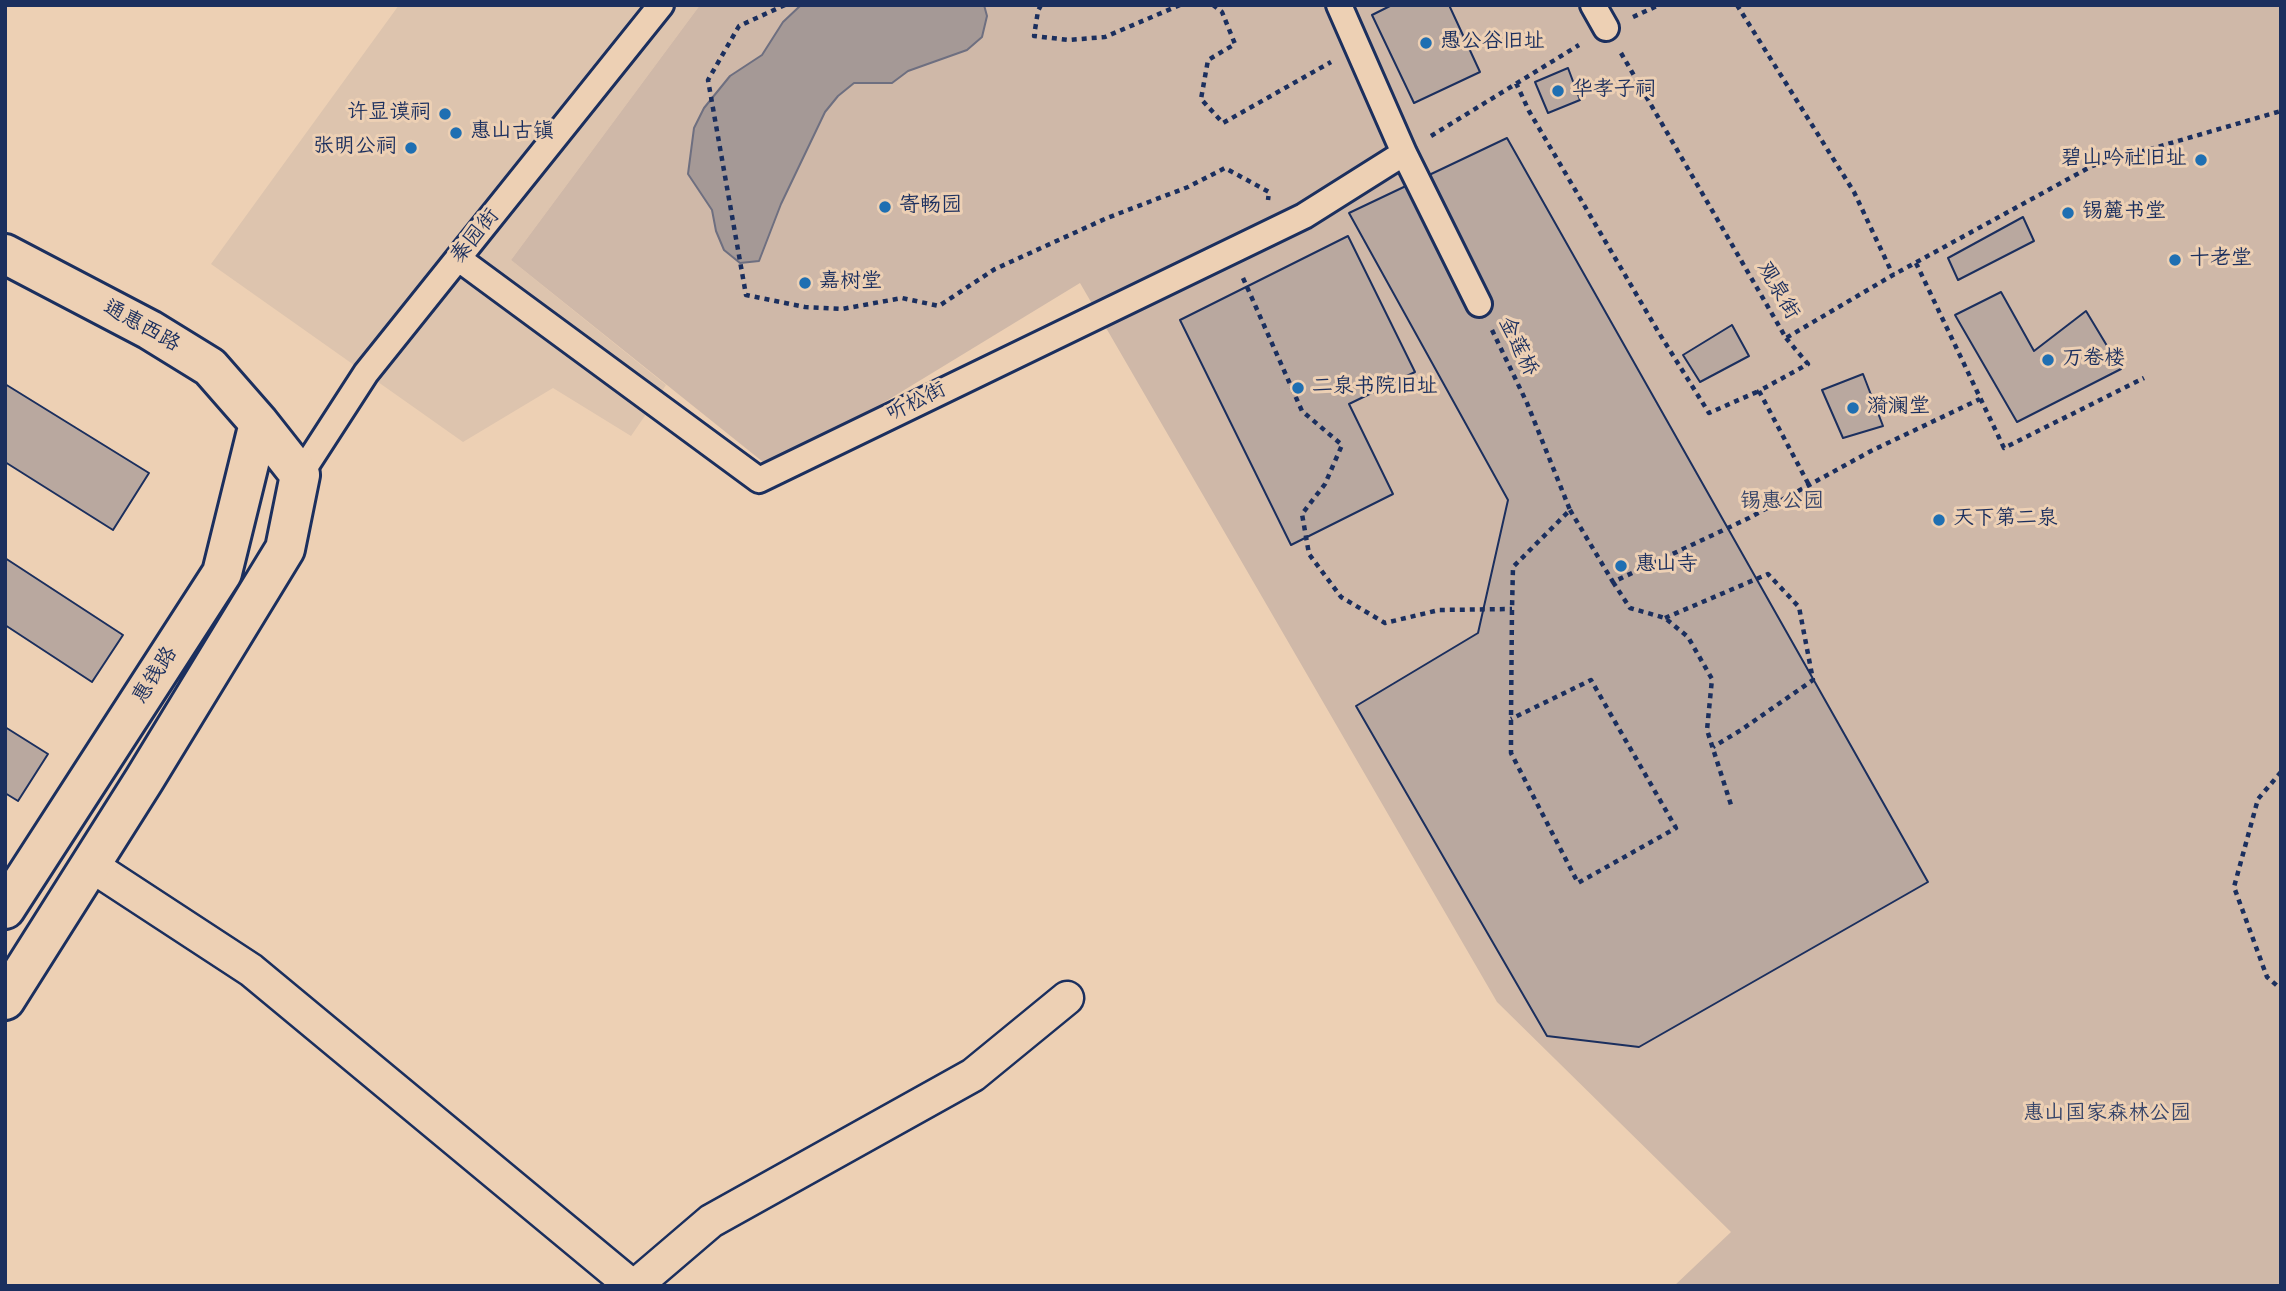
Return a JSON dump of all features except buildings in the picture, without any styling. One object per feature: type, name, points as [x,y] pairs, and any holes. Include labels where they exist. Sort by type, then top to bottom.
[{"type":"main road","name":"通惠西路","points":[[5,254],[150,330],[210,367],[300,475]]},
{"type":"main road","name":"惠钱路","points":[[5,909],[222,573],[259,423]]},
{"type":"main road","points":[[5,1000],[285,549],[300,475]]},
{"type":"street","name":"秦园街","points":[[300,475],[366,373],[661,5]]},
{"type":"street","points":[[1339,5],[1404,153],[1479,304]]},
{"type":"street","points":[[1593,5],[1606,28]]},
{"type":"street","name":"听松街","points":[[459,259],[759,480],[1304,216],[1404,153]]},
{"type":"street","points":[[89,864],[251,970],[633,1286],[711,1221],[973,1075],[1067,998]]},
{"type":"path","points":[[785,5],[738,26],[708,80],[746,295],[805,307],[842,309],[902,298],[939,306],[995,269],[1107,218],[1188,187],[1225,168],[1269,192],[1264,236]]},
{"type":"path","points":[[1041,5],[1034,36],[1069,40],[1105,37],[1180,5]]},
{"type":"path","points":[[1213,5],[1222,12],[1234,44],[1208,60],[1201,99],[1223,123],[1337,58],[1353,37]]},
{"type":"path","points":[[1737,5],[1854,192],[1893,275]]},
{"type":"path","points":[[1404,153],[1606,28]]},
{"type":"path","name":"观泉街","points":[[1606,28],[1786,338],[1916,262],[2092,166],[2281,111]]},
{"type":"path","points":[[1517,83],[1529,111],[1658,333],[1709,413],[1759,391],[1808,364],[1786,338]]},
{"type":"path","points":[[1226,253],[1248,286],[1301,411],[1342,445],[1325,484],[1302,514],[1309,554],[1341,597],[1385,623],[1438,610],[1512,609]]},
{"type":"path","points":[[1916,262],[2004,448],[2144,378]]},
{"type":"path","name":"金莲桥","points":[[1479,304],[1527,403],[1570,510],[1630,608],[1665,618]]},
{"type":"path","points":[[1759,391],[1809,485]]},
{"type":"path","points":[[1613,582],[1749,518],[1871,451],[1980,399]]},
{"type":"path","points":[[1511,719],[1591,680],[1676,828],[1578,883],[1511,753],[1511,719],[1512,609],[1513,567],[1570,510]]},
{"type":"path","points":[[1713,747],[1813,680],[1799,607],[1768,574],[1665,618],[1688,637],[1712,678],[1707,730],[1732,808]]},
{"type":"path","points":[[2281,772],[2258,799],[2234,887],[2267,977],[2281,989]]},
{"type":"shaded area","name":"惠山古镇","points":[[399,5],[700,5],[511,260],[666,385],[631,436],[553,388],[463,442],[211,264]]},
{"type":"shaded area","points":[[801,5],[984,5],[987,16],[982,37],[967,50],[908,71],[892,83],[854,83],[838,96],[825,112],[781,204],[759,261],[740,263],[724,250],[716,231],[712,210],[688,174],[694,128],[704,108],[730,76],[762,55],[783,22]]},
{"type":"green space","name":"锡惠公园","points":[[700,5],[2281,5],[2281,1286],[1674,1286],[1731,1232],[1497,1002],[1080,283],[773,470],[511,260]]},
{"type":"place","name":"愚公谷旧址","points":[[1426,43]]},
{"type":"place","name":"华孝子祠","points":[[1558,91]]},
{"type":"place","name":"许显谟祠","points":[[445,114]]},
{"type":"place","name":"惠山古镇","points":[[456,133]]},
{"type":"place","name":"张明公祠","points":[[411,148]]},
{"type":"place","name":"碧山吟社旧址","points":[[2201,160]]},
{"type":"place","name":"寄畅园","points":[[885,207]]},
{"type":"place","name":"锡麓书堂","points":[[2068,213]]},
{"type":"place","name":"十老堂","points":[[2175,260]]},
{"type":"place","name":"嘉树堂","points":[[805,283]]},
{"type":"place","name":"万卷楼","points":[[2048,360]]},
{"type":"place","name":"二泉书院旧址","points":[[1298,388]]},
{"type":"place","name":"漪澜堂","points":[[1853,408]]},
{"type":"place","name":"天下第二泉","points":[[1939,520]]},
{"type":"place","name":"惠山寺","points":[[1621,566]]},
{"type":"park label","name":"惠山国家森林公园","points":[[2107,1115]]}]
